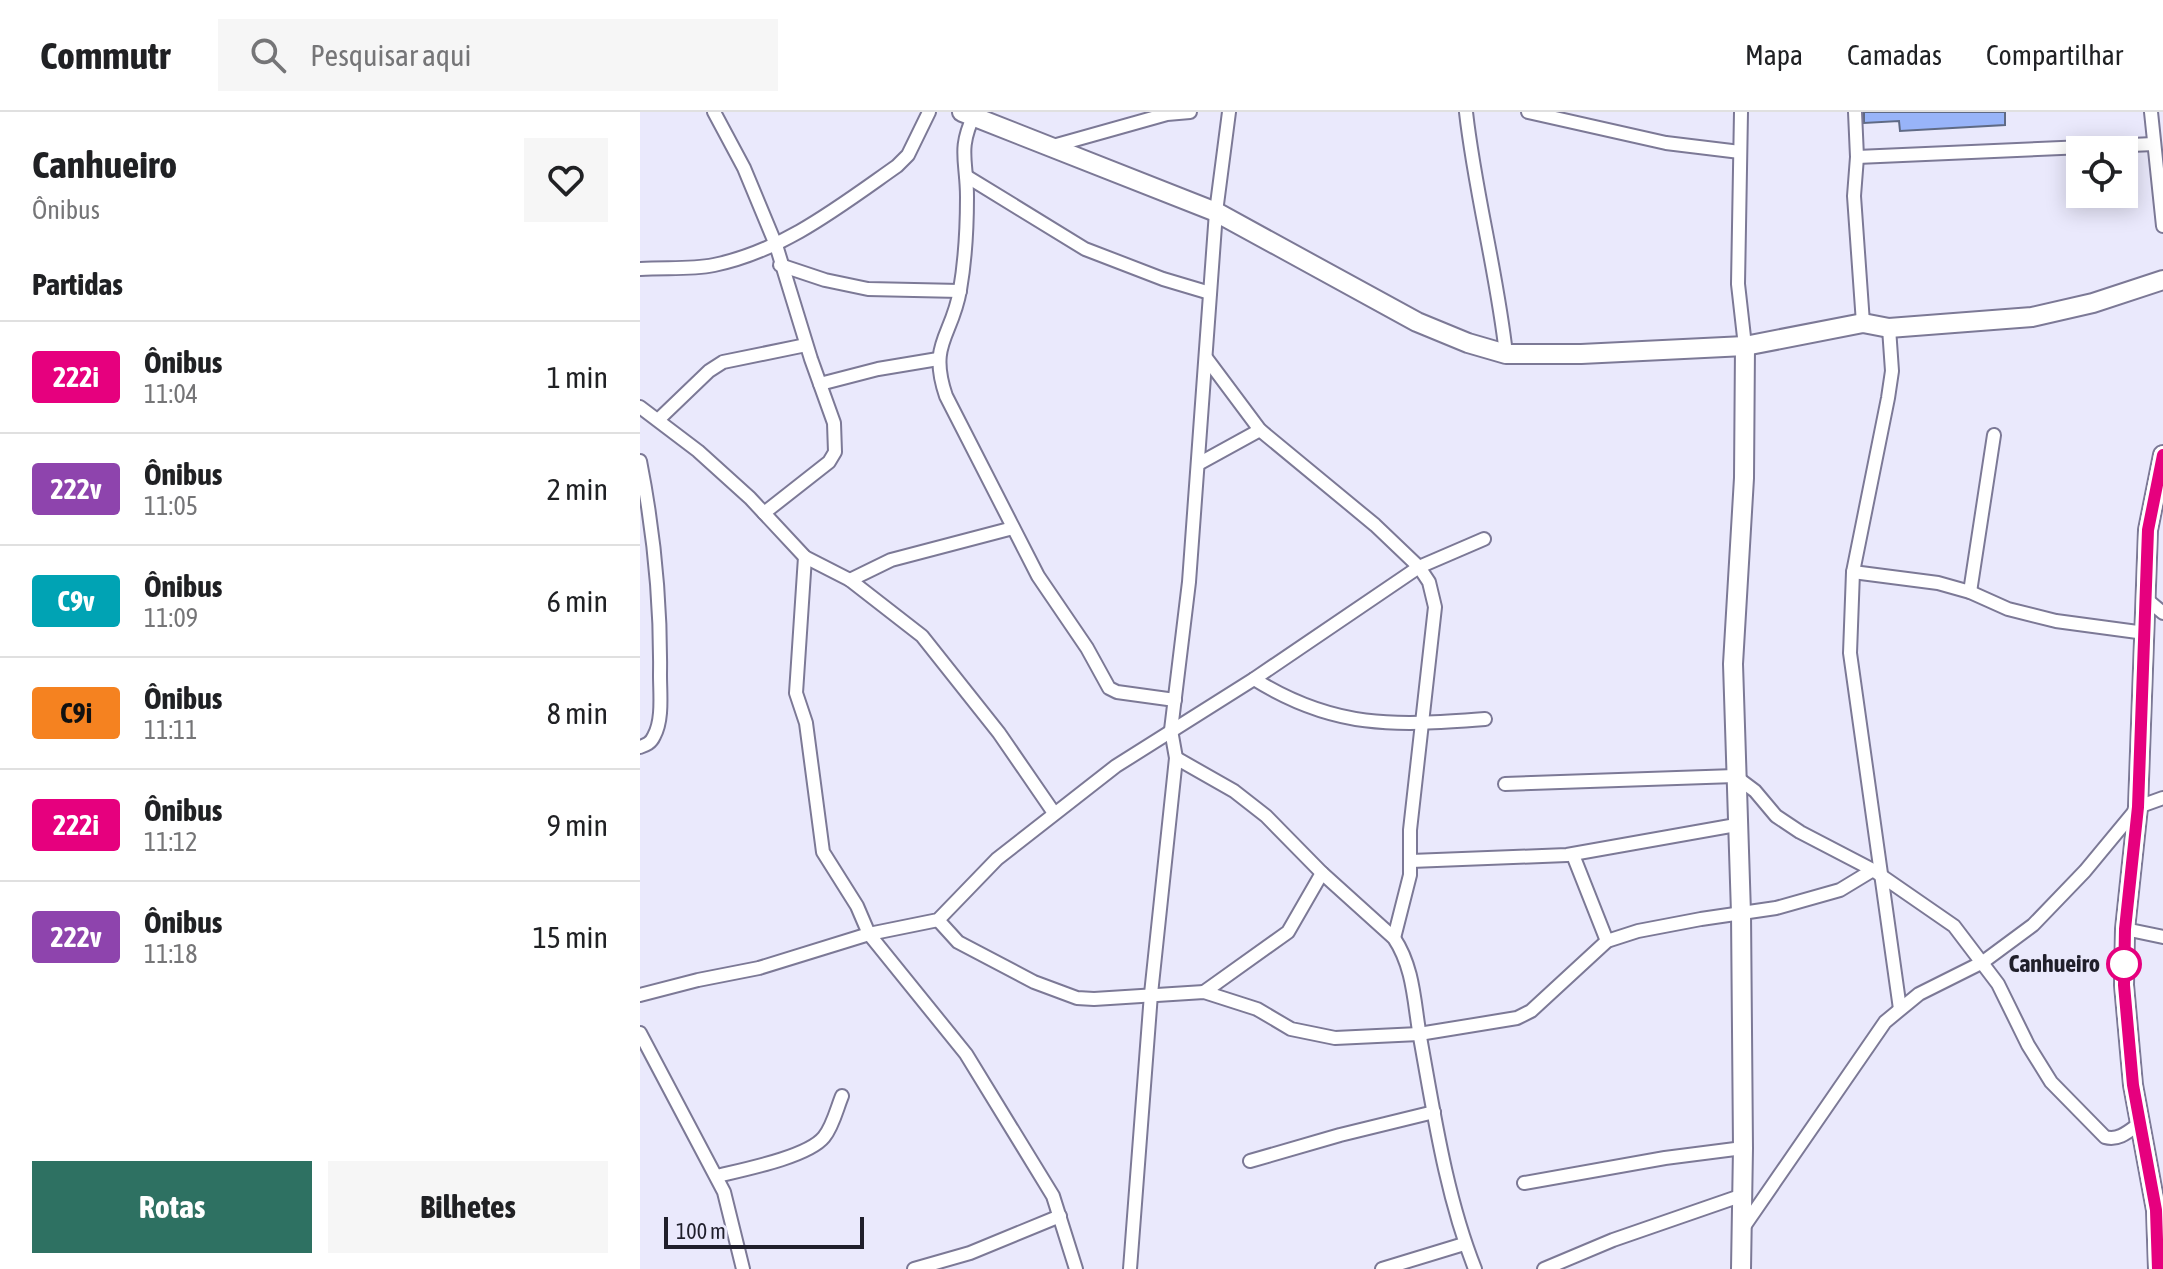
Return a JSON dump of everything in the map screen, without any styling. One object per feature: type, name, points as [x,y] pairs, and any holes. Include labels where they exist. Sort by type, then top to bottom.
[{"type":"street","points":[[714,112],[744,168],[776,245],[806,345],[834,423],[835,452],[829,462],[764,513]]},
{"type":"street","points":[[640,269],[677,270],[715,265],[776,245],[807,229],[897,166],[908,155],[929,112]]},
{"type":"street","points":[[1053,146],[1154,118],[1190,112]]},
{"type":"street","points":[[1130,1269],[1151,994],[1176,758],[1171,730],[1189,582],[1216,212],[1229,112]]},
{"type":"street","points":[[1466,112],[1501,304],[1506,354]]},
{"type":"street","points":[[1528,112],[1666,143],[1740,152]]},
{"type":"street","points":[[1741,112],[1738,284],[1745,346],[1744,478],[1733,664],[1741,913],[1741,1269]]},
{"type":"street","points":[[1855,112],[1857,157],[1854,196],[1863,323]]},
{"type":"street","points":[[2151,112],[2163,226]]},
{"type":"street","points":[[1175,700],[1117,692],[1109,688],[1087,648],[1038,576],[946,396],[938,359],[960,291],[966,227],[964,144],[970,113],[1216,212],[1417,322],[1468,343],[1506,354],[1581,354],[1745,346],[1863,323],[1889,328],[2032,317],[2093,303],[2163,280]]},
{"type":"street","points":[[1857,157],[2154,144]]},
{"type":"street","points":[[966,176],[1085,249],[1210,293]]},
{"type":"street","points":[[780,265],[825,280],[868,289],[960,291]]},
{"type":"street","points":[[1889,328],[1892,371],[1853,572],[1850,653],[1876,872],[1900,1009]]},
{"type":"street","points":[[659,419],[709,371],[723,362],[806,345]]},
{"type":"street","points":[[820,384],[878,369],[938,359]]},
{"type":"street","points":[[1207,359],[1260,430],[1375,525],[1419,567],[1429,582],[1435,607],[1410,830],[1411,861],[1406,898],[1394,938]]},
{"type":"street","points":[[640,407],[698,451],[764,513],[805,557],[850,580],[922,636],[999,733],[1054,813]]},
{"type":"street","points":[[1200,463],[1260,430]]},
{"type":"street","points":[[1970,592],[1994,435]]},
{"type":"street","points":[[2158,1269],[2160,1210],[2140,1123],[2127,1041],[2124,985],[2125,929],[2138,807],[2148,530],[2163,455]]},
{"type":"street","points":[[640,461],[658,570],[660,635],[659,708],[655,735],[647,745],[640,747]]},
{"type":"street","points":[[850,580],[891,560],[1013,528]]},
{"type":"street","points":[[640,995],[759,968],[869,934],[938,920],[974,880],[1116,766],[1254,679],[1419,567],[1484,539]]},
{"type":"street","points":[[805,557],[796,693],[806,723],[823,852],[857,906],[869,934],[966,1054],[1053,1196],[1076,1269]]},
{"type":"street","points":[[1853,572],[1938,583],[1970,592],[2008,609],[2056,621],[2145,633]]},
{"type":"street","points":[[2144,597],[2163,613]]},
{"type":"street","points":[[1254,679],[1301,705],[1332,716],[1385,724],[1485,719]]},
{"type":"street","points":[[1176,758],[1266,816],[1322,873],[1394,938],[1409,968],[1434,1112],[1464,1244],[1475,1269]]},
{"type":"street","points":[[1505,784],[1735,776],[1755,791],[1776,816],[1915,896],[1954,926],[1983,962],[2051,1082],[2105,1137],[2113,1139],[2140,1123]]},
{"type":"street","points":[[1743,1229],[1885,1022],[1919,994],[1983,962],[2033,925],[2085,871],[2138,807],[2163,798]]},
{"type":"street","points":[[1411,861],[1573,855],[1736,825]]},
{"type":"street","points":[[1573,855],[1607,941]]},
{"type":"street","points":[[938,920],[958,942],[1034,982],[1077,998],[1204,992],[1257,1009],[1300,1032],[1352,1039],[1419,1034],[1508,1020],[1531,1011],[1607,941],[1638,931],[1776,908],[1840,890],[1876,872]]},
{"type":"street","points":[[1204,992],[1288,932],[1322,873]]},
{"type":"street","points":[[2125,929],[2163,937]]},
{"type":"street","points":[[640,1033],[724,1192],[743,1269]]},
{"type":"street","points":[[717,1176],[796,1154],[817,1143],[824,1137],[842,1096]]},
{"type":"street","points":[[1250,1161],[1434,1112]]},
{"type":"street","points":[[1524,1183],[1665,1158],[1743,1148]]},
{"type":"street","points":[[1544,1269],[1613,1240],[1743,1195]]},
{"type":"street","points":[[914,1269],[970,1253],[1060,1216]]},
{"type":"street","points":[[1382,1269],[1464,1244]]},
{"type":"building","points":[[1864,112],[2005,112],[2005,125],[1900,131],[1899,121],[1864,123]]},
{"type":"bus line","name":"222i","points":[[2158,1269],[2156,1210],[2133,1085],[2124,985],[2125,929],[2138,807],[2148,530],[2163,455]]},
{"type":"place","name":"Canhueiro","points":[[2124,964]]}]
